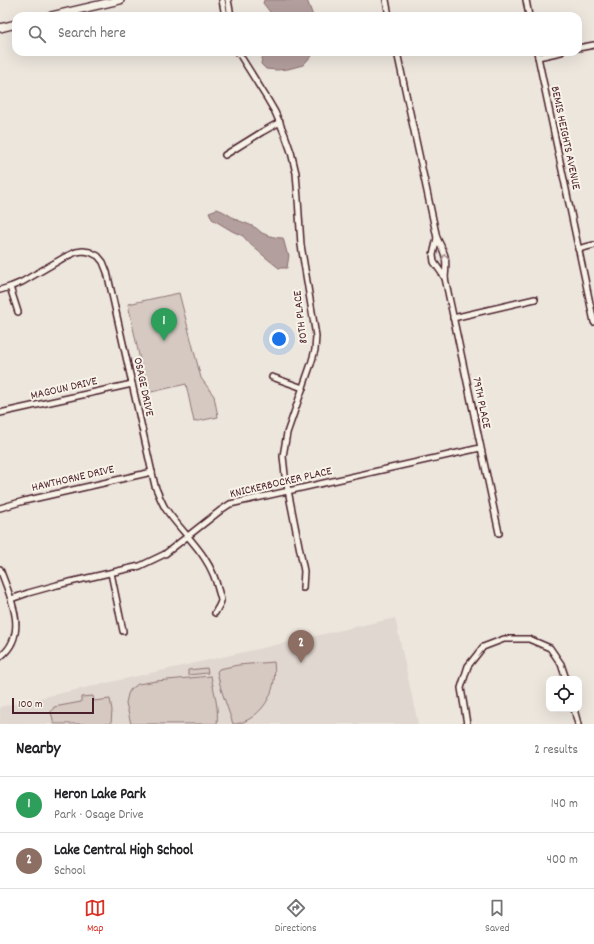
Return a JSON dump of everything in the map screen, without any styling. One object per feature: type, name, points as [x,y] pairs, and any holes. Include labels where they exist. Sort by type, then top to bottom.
[{"type":"street","points":[[68,12],[120,0]]},
{"type":"street","points":[[222,0],[225,12]]},
{"type":"street","points":[[228,0],[230,12]]},
{"type":"street","points":[[386,0],[388,12]]},
{"type":"street","points":[[526,0],[528,12]]},
{"type":"street","points":[[0,28],[12,25]]},
{"type":"street","points":[[582,47],[594,45]]},
{"type":"street","name":"80TH PLACE","points":[[240,56],[280,122],[291,152],[296,173],[302,245],[316,336],[315,350],[287,433],[283,456],[283,466],[304,571],[303,588]]},
{"type":"street","name":"79TH PLACE","points":[[398,56],[437,238],[446,258],[445,278],[499,533]]},
{"type":"street","name":"BEMIS HEIGHTS AVENUE","points":[[537,56],[594,322]]},
{"type":"street","points":[[226,155],[280,122]]},
{"type":"street","name":"79TH PLACE","points":[[437,238],[434,262],[445,278]]},
{"type":"street","points":[[578,249],[594,246]]},
{"type":"street","name":"OSAGE DRIVE","points":[[0,290],[22,282],[76,252],[90,252],[98,256],[103,262],[107,272],[155,486],[166,508],[206,559],[212,569],[221,601],[216,613]]},
{"type":"street","points":[[10,287],[18,312]]},
{"type":"street","points":[[453,318],[535,299]]},
{"type":"street","points":[[272,377],[303,388]]},
{"type":"street","name":"MAGOUN DRIVE","points":[[0,413],[132,384]]},
{"type":"street","name":"KNICKERBOCKER PLACE","points":[[11,599],[43,589],[140,566],[152,561],[165,554],[230,504],[480,448]]},
{"type":"street","name":"HAWTHORNE DRIVE","points":[[0,508],[38,497],[152,472]]},
{"type":"street","points":[[0,569],[11,599],[16,619],[13,641],[0,657]]},
{"type":"street","points":[[111,573],[123,631]]},
{"type":"street","points":[[467,724],[460,688],[468,666],[483,647],[504,639],[529,639],[550,648],[561,664],[565,676]]},
{"type":"street","points":[[575,712],[578,724]]},
{"type":"shaded area","points":[[264,0],[307,0],[312,12],[270,12],[263,3]]},
{"type":"shaded area","points":[[264,56],[311,56],[303,65],[277,70],[266,69],[261,64]]},
{"type":"shaded area","points":[[217,209],[225,212],[237,220],[255,227],[264,234],[272,237],[283,238],[287,253],[289,255],[287,268],[279,268],[251,245],[243,236],[212,219],[209,212]]},
{"type":"shaded area","points":[[179,293],[201,378],[214,396],[218,417],[194,422],[186,384],[147,393],[128,304]]},
{"type":"shaded area","points":[[395,618],[418,724],[0,724],[0,707]]},
{"type":"shaded area","points":[[274,662],[275,670],[273,686],[271,693],[263,707],[251,718],[240,723],[233,724],[217,672],[219,669],[238,665]]},
{"type":"shaded area","points":[[207,668],[208,673],[188,675],[188,670]]},
{"type":"shaded area","points":[[211,676],[217,706],[217,724],[131,724],[126,703],[130,690],[138,684]]},
{"type":"shaded area","points":[[93,696],[94,701],[110,699],[112,710],[111,724],[54,724],[51,712],[54,707],[81,702],[81,697]]},
{"type":"place","name":"Heron Lake Park","points":[[164,341]]},
{"type":"place","name":"Lake Central High School","points":[[301,663]]}]
